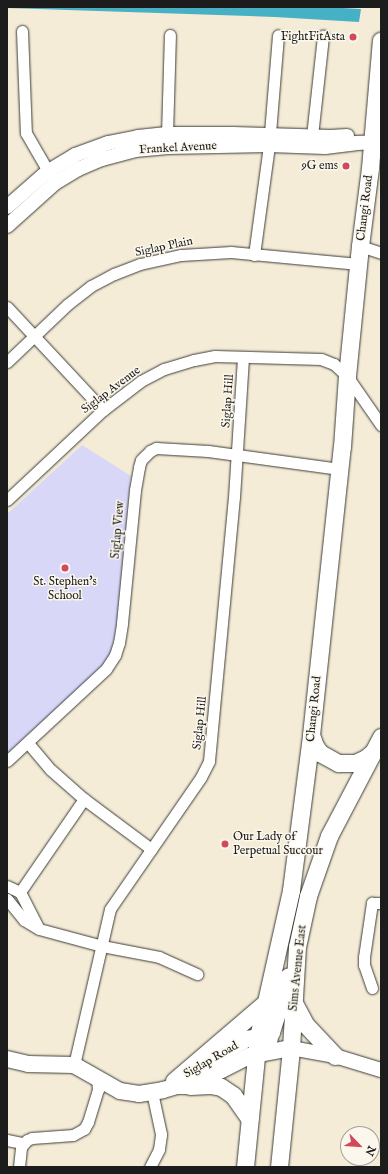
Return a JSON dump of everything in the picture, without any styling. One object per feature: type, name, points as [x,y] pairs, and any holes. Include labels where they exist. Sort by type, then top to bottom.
[{"type":"main road","name":"Changi Road","points":[[261,1043],[264,1003],[291,890],[311,735],[340,469],[358,264],[376,138],[381,40]]},
{"type":"main road","points":[[311,735],[315,746],[320,753],[338,763],[347,764],[358,762],[366,758],[378,744]]},
{"type":"main road","name":"Sims Avenue East","points":[[279,1167],[291,1048],[293,1001],[298,947],[308,896],[329,836],[378,744]]},
{"type":"main road","points":[[245,1167],[261,1043],[298,947]]},
{"type":"main road","points":[[293,1001],[298,1014],[305,1024],[336,1056]]},
{"type":"main road","points":[[163,1088],[264,1003]]},
{"type":"main road","name":"Siglap Road","points":[[163,1088],[247,1039],[261,1043]]},
{"type":"main road","points":[[261,1043],[291,1048]]},
{"type":"main road","name":"Siglap Road","points":[[7,1058],[28,1064],[75,1062],[97,1077],[126,1093],[138,1094],[163,1088],[190,1086],[239,1060],[261,1043]]},
{"type":"main road","points":[[190,1086],[210,1084],[221,1087],[233,1095],[250,1119]]},
{"type":"street","points":[[22,31],[26,133],[47,172],[56,183]]},
{"type":"street","points":[[167,134],[170,35]]},
{"type":"street","points":[[254,254],[269,140],[278,35]]},
{"type":"street","points":[[312,136],[323,36]]},
{"type":"street","name":"Frankel Avenue","points":[[7,206],[47,172],[75,154],[138,136],[167,134],[269,140],[325,147],[376,138]]},
{"type":"street","name":"Frankel Avenue","points":[[7,226],[56,183],[78,169],[102,159],[135,150],[312,136],[376,138]]},
{"type":"street","points":[[360,246],[381,254]]},
{"type":"street","name":"Siglap Plain","points":[[7,362],[77,297],[91,286],[114,274],[140,264],[181,255],[224,252],[358,264]]},
{"type":"street","points":[[7,307],[34,338],[103,410]]},
{"type":"street","name":"Siglap Avenue","points":[[7,500],[103,410],[141,381],[164,369],[194,360],[215,356],[243,358],[321,359],[334,364],[347,376]]},
{"type":"street","name":"Siglap Hill","points":[[75,1062],[110,909],[201,777],[209,761],[237,455],[243,358]]},
{"type":"street","points":[[347,376],[381,425]]},
{"type":"street","name":"Siglap View","points":[[7,761],[106,669],[115,655],[119,643],[135,490],[141,460],[150,450],[156,448],[237,455],[340,469]]},
{"type":"street","points":[[28,743],[51,770],[84,799],[151,849]]},
{"type":"street","points":[[20,892],[84,799]]},
{"type":"street","points":[[7,886],[20,892],[24,903],[39,928]]},
{"type":"street","points":[[7,899],[24,920],[39,928],[102,946],[159,957],[197,974]]},
{"type":"street","points":[[372,988],[364,965],[364,957],[372,903],[381,903]]},
{"type":"street","points":[[291,1048],[336,1056],[381,1070]]},
{"type":"street","points":[[7,1140],[23,1143],[32,1138],[73,1135],[84,1129],[88,1122],[98,1090],[97,1077]]},
{"type":"street","points":[[150,1167],[159,1149],[163,1088]]},
{"type":"street","points":[[19,1167],[20,1151],[23,1143]]},
{"type":"shaded area","name":"St. Stephen's School","points":[[82,445],[131,476],[118,623],[111,652],[98,675],[7,757],[7,514]]},
{"type":"water","points":[[7,7],[324,7],[361,9],[359,22],[275,17]]},
{"type":"place","name":"FightFitAsta","points":[[353,37]]},
{"type":"place","name":"9G ems","points":[[346,166]]},
{"type":"place","name":"St. Stephen's School","points":[[65,568]]},
{"type":"place","name":"Our Lady of Perpetual Succour","points":[[225,844]]}]
